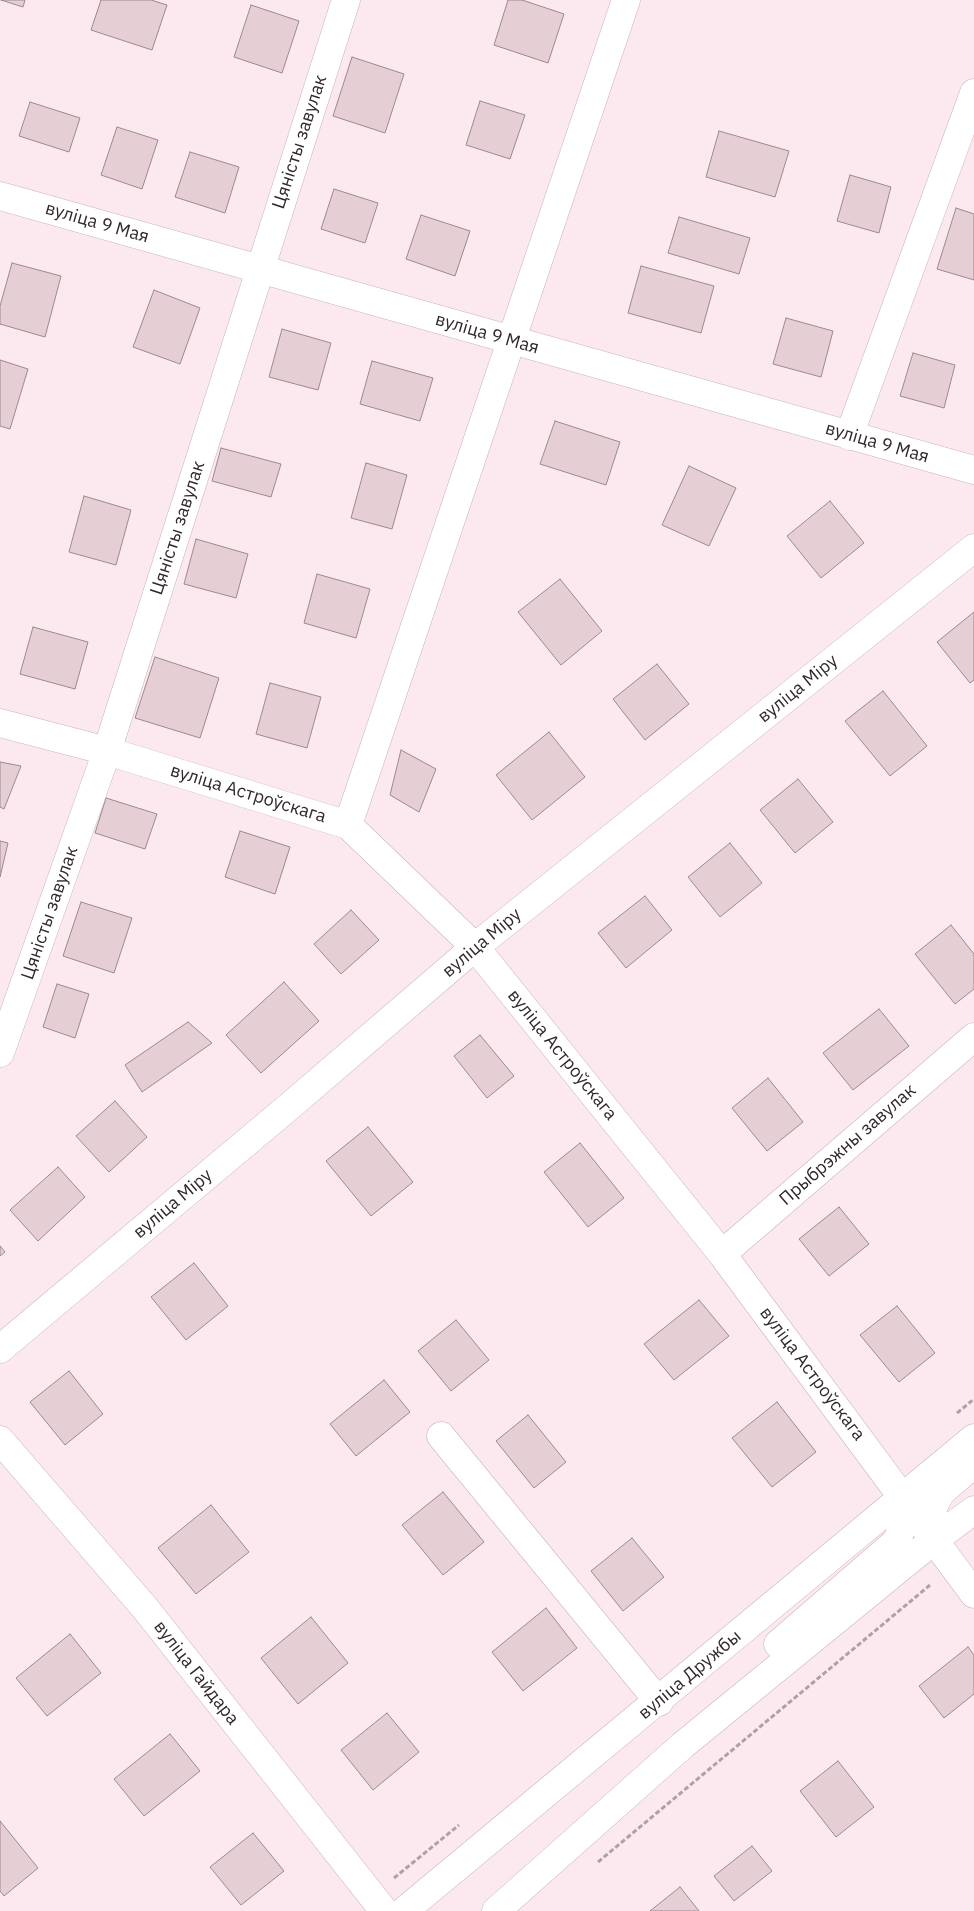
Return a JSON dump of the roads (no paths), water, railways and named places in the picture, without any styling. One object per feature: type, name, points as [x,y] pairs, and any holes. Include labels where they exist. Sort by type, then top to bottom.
[{"type":"street","name":"Цяністы завулак","points":[[0,1053],[5,1024],[107,751],[346,0]]},
{"type":"street","points":[[348,825],[626,0]]},
{"type":"street","points":[[849,436],[974,93]]},
{"type":"street","name":"вуліца 9 Мая","points":[[0,196],[260,268],[511,342],[974,470]]},
{"type":"street","name":"вуліца Міру","points":[[0,1349],[291,1106],[476,947],[974,548]]},
{"type":"street","name":"вуліца Астроўскага","points":[[0,723],[107,751],[348,825],[476,947],[722,1254],[974,1594]]},
{"type":"street","name":"Прыбрэжны завулак","points":[[722,1254],[974,1037]]},
{"type":"street","points":[[441,1436],[659,1702]]},
{"type":"street","name":"вуліца Дружбы","points":[[404,1911],[863,1532],[902,1495],[974,1438]]},
{"type":"street","name":"вуліца Гайдара","points":[[0,1440],[145,1608],[384,1911]]},
{"type":"street","points":[[934,1540],[932,1521],[934,1505],[941,1492],[974,1464]]},
{"type":"street","points":[[684,1745],[773,1648],[897,1541],[906,1516],[902,1495]]},
{"type":"street","points":[[496,1911],[684,1745],[934,1540],[974,1510]]},
{"type":"street","points":[[435,1911],[561,1806],[632,1724]]}]
